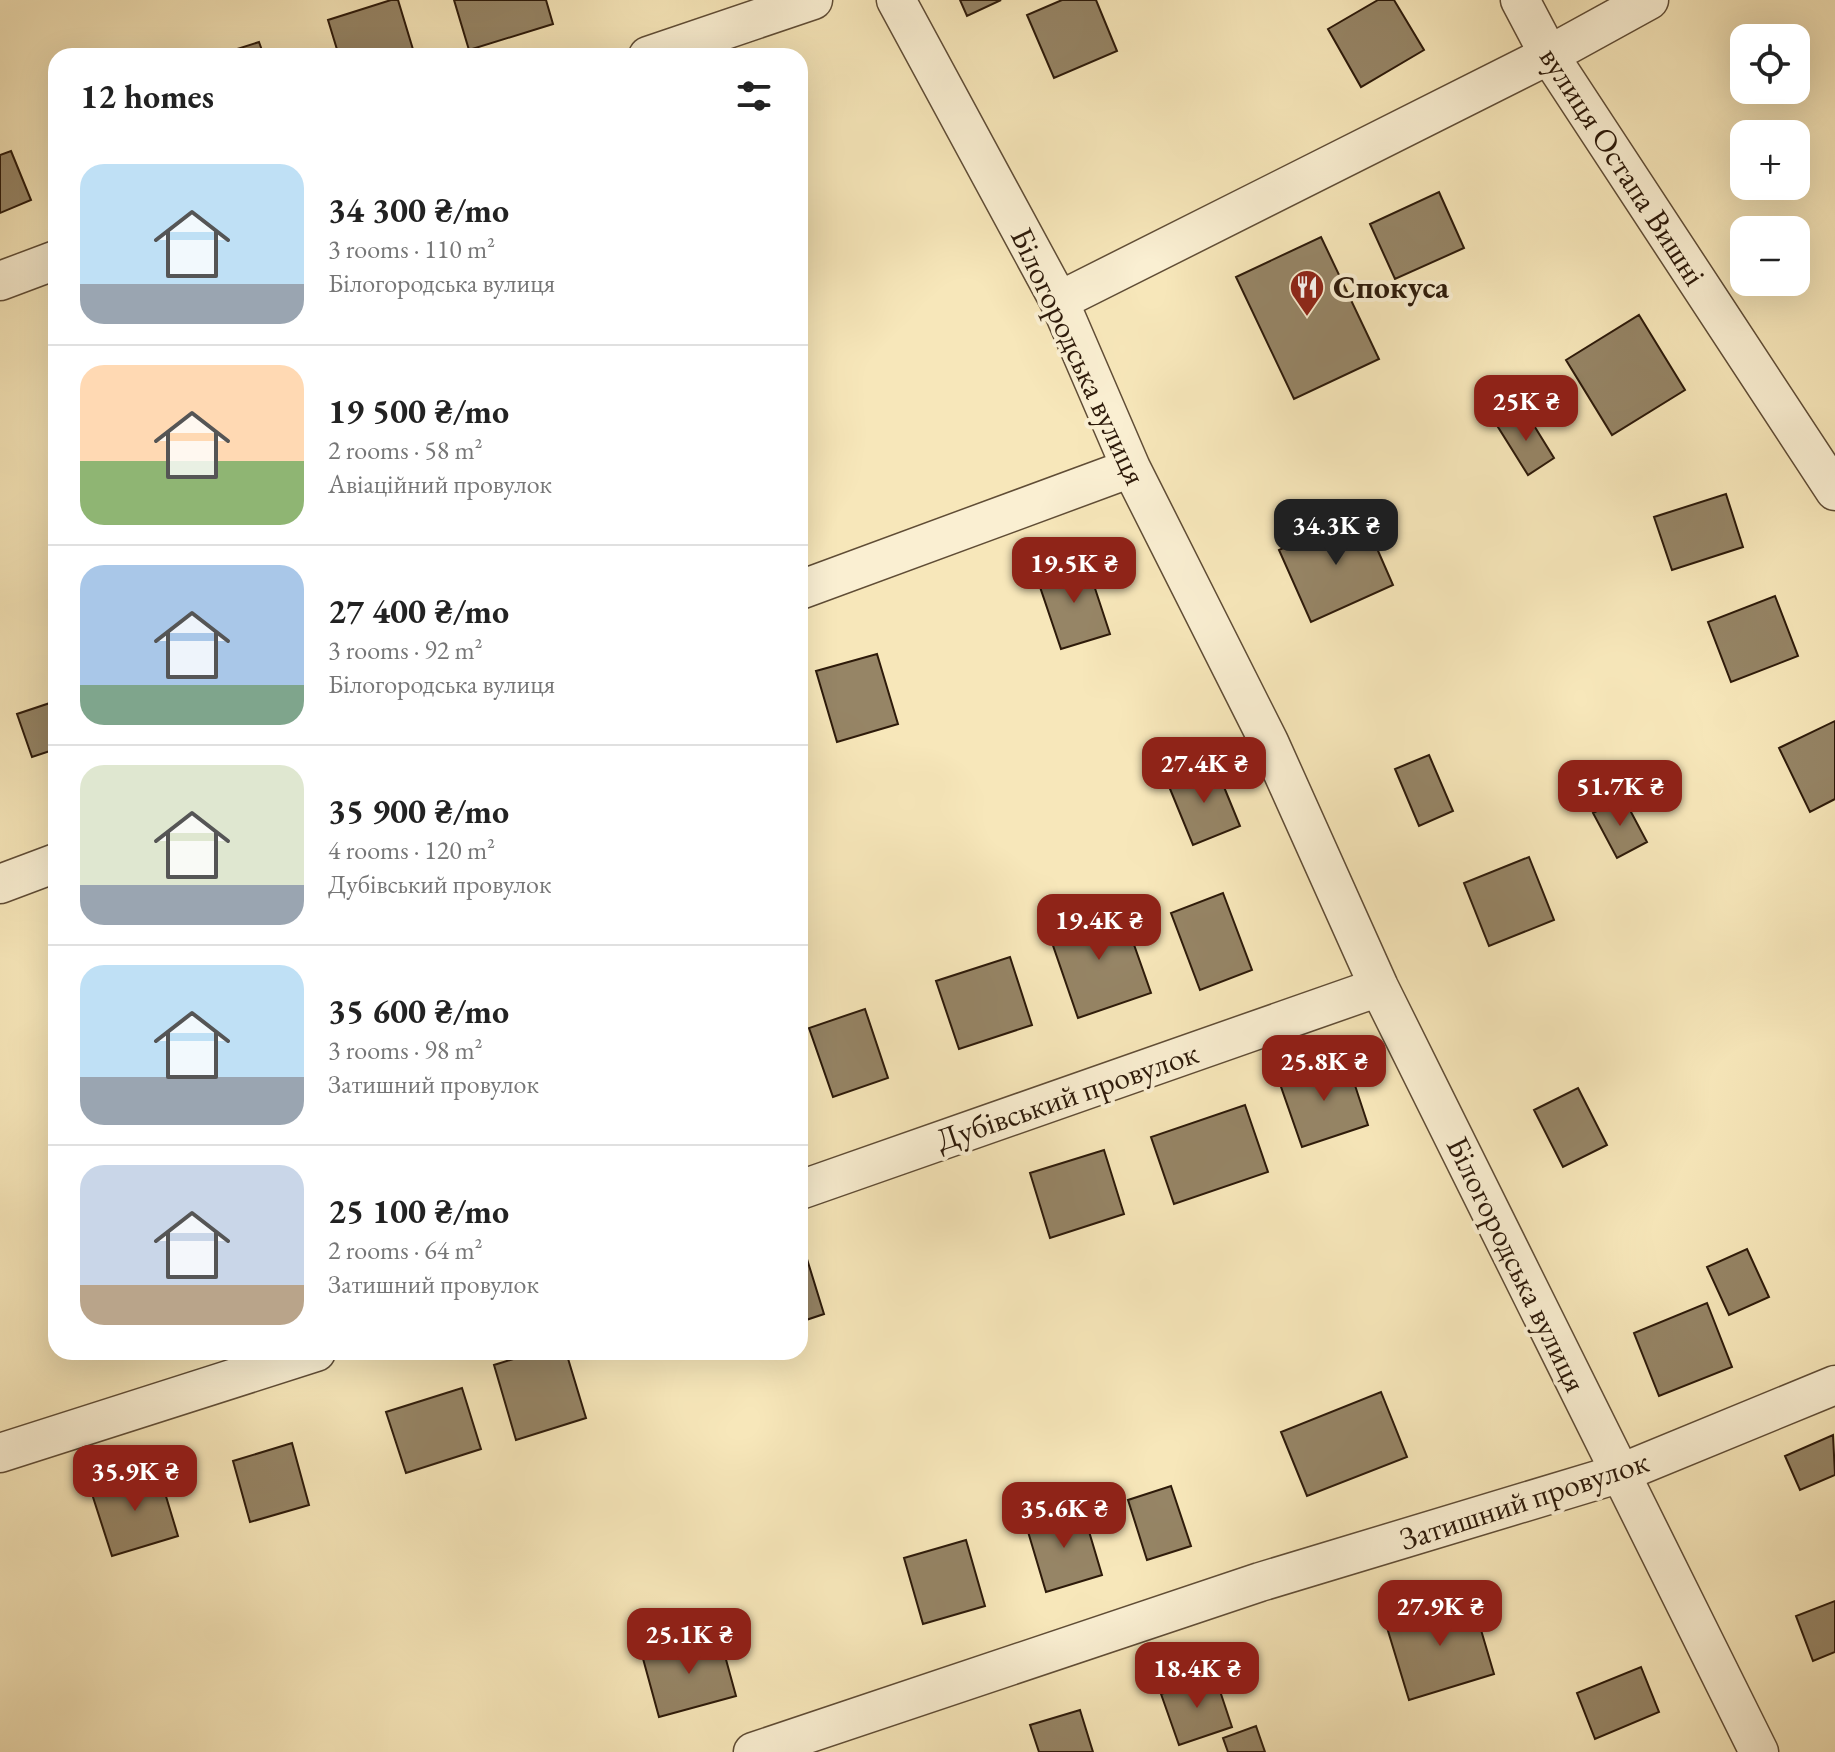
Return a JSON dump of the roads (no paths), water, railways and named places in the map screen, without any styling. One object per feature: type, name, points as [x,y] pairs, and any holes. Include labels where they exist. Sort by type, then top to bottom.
[{"type":"street","points":[[672,48],[813,0]]},
{"type":"street","name":"Білогородська вулиця","points":[[896,0],[1059,301],[1131,468],[1269,742],[1379,987],[1759,1752]]},
{"type":"street","name":"вулиця Остапа Вишні","points":[[1520,0],[1549,55],[1835,491]]},
{"type":"street","points":[[1059,301],[1549,55],[1649,0]]},
{"type":"street","points":[[0,281],[48,263]]},
{"type":"street","points":[[808,587],[1131,468]]},
{"type":"street","points":[[0,884],[48,866]]},
{"type":"street","name":"Дубівський провулок","points":[[808,1187],[1379,987]]},
{"type":"street","points":[[0,1453],[291,1360]]},
{"type":"street","name":"Затишний провулок","points":[[753,1752],[1260,1582],[1621,1473],[1835,1385]]},
{"type":"place","name":"Спокуса","points":[[1307,318]]}]
